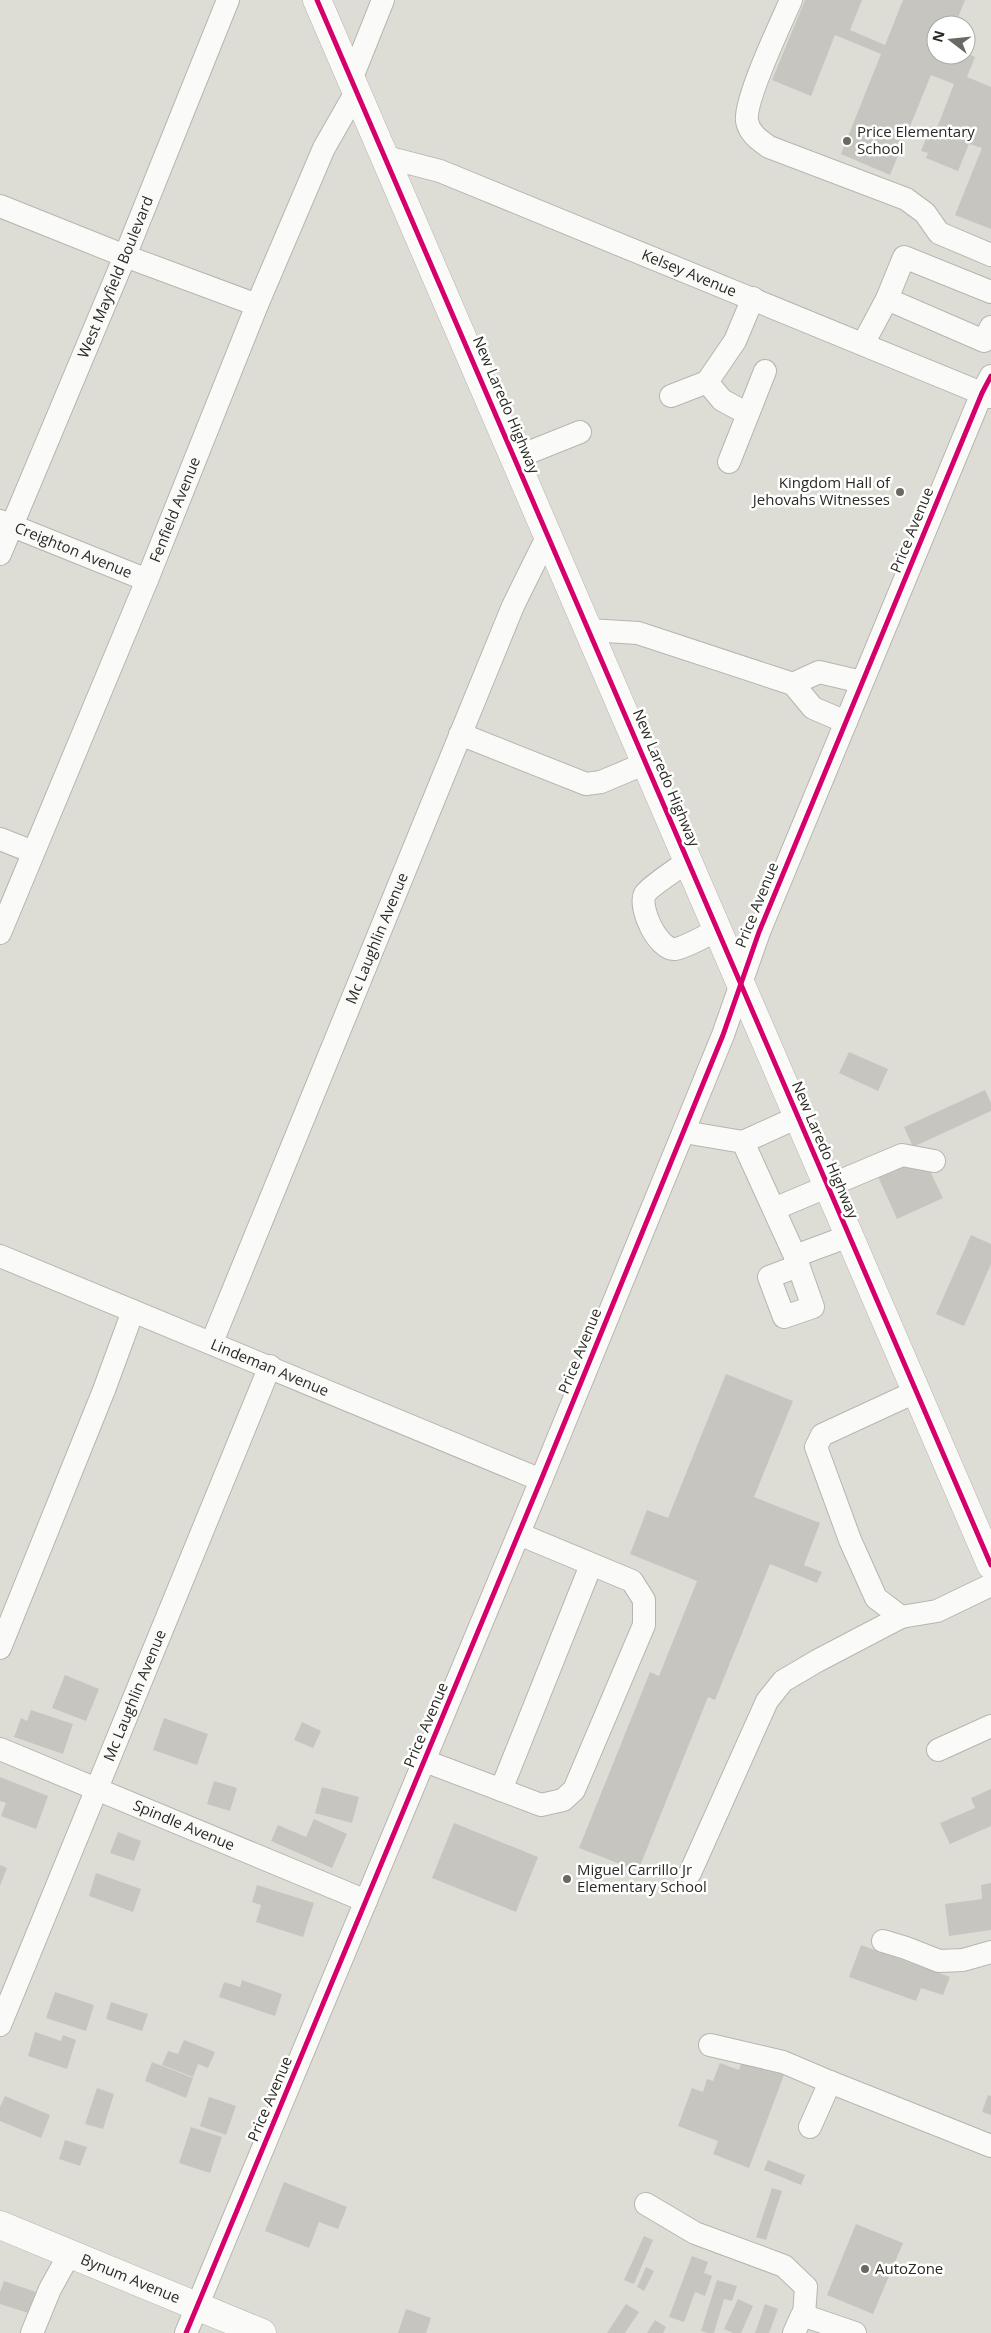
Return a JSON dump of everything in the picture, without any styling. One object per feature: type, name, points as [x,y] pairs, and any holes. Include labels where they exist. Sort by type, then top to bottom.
[{"type":"main road","name":"New Laredo Highway","points":[[316,0],[386,158],[991,1565]]},
{"type":"main road","name":"Bynum Avenue","points":[[0,2225],[262,2333]]},
{"type":"street","name":"West Mayfield Boulevard","points":[[0,554],[6,523],[125,256],[228,0]]},
{"type":"street","name":"Fenfield Avenue","points":[[0,933],[147,580],[257,305],[324,148],[353,86],[383,0]]},
{"type":"street","points":[[791,0],[750,99],[747,121],[754,137],[768,147],[906,200],[925,214],[939,233],[991,255]]},
{"type":"street","name":"Kelsey Avenue","points":[[386,158],[440,171],[863,344],[988,389]]},
{"type":"street","points":[[0,206],[125,256],[257,305]]},
{"type":"street","points":[[863,344],[887,300],[904,257],[991,292]]},
{"type":"street","points":[[672,396],[707,382],[735,341],[753,298]]},
{"type":"street","points":[[887,300],[984,341],[991,327]]},
{"type":"street","points":[[729,462],[765,371]]},
{"type":"street","points":[[707,382],[722,400],[748,414]]},
{"type":"street","name":"Price Avenue","points":[[186,2333],[425,1761],[684,1132],[723,1035],[759,932],[862,682],[988,389]]},
{"type":"street","points":[[515,458],[580,432]]},
{"type":"street","name":"Creighton Avenue","points":[[6,523],[147,580]]},
{"type":"street","name":"Mc Laughlin Avenue","points":[[212,1342],[512,606],[548,535]]},
{"type":"street","points":[[588,630],[638,633],[793,684],[813,708],[846,722]]},
{"type":"street","points":[[793,684],[819,672],[862,682]]},
{"type":"street","points":[[460,734],[586,784],[601,782],[646,763]]},
{"type":"street","points":[[0,839],[33,852]]},
{"type":"street","points":[[688,861],[646,892],[643,902],[646,917],[661,943],[668,948],[676,949],[717,930]]},
{"type":"street","points":[[684,1132],[743,1142],[798,1117]]},
{"type":"street","points":[[743,1142],[796,1261],[849,1236]]},
{"type":"street","points":[[774,1209],[902,1155],[934,1161]]},
{"type":"street","name":"Lindeman Avenue","points":[[1,1260],[212,1342],[541,1480]]},
{"type":"street","points":[[0,1648],[104,1390],[133,1310]]},
{"type":"street","name":"Mc Laughlin Avenue","points":[[0,2025],[270,1366]]},
{"type":"street","points":[[902,1617],[876,1598],[850,1540],[816,1447],[822,1434],[915,1392]]},
{"type":"street","points":[[425,1761],[541,1805],[563,1800],[574,1790],[644,1625],[644,1600],[632,1581],[519,1534]]},
{"type":"street","points":[[501,1790],[591,1565]]},
{"type":"street","points":[[690,1874],[767,1701],[784,1681],[817,1661],[902,1617],[937,1611],[991,1585]]},
{"type":"street","points":[[938,1750],[991,1726]]},
{"type":"street","name":"Spindle Avenue","points":[[0,1749],[366,1902]]},
{"type":"street","points":[[883,1942],[906,1948],[939,1961],[964,1960],[991,1952]]},
{"type":"street","points":[[710,2045],[783,2062],[991,2146]]},
{"type":"street","points":[[810,2128],[830,2082]]},
{"type":"street","points":[[646,2204],[696,2233],[784,2266],[806,2287],[799,2324],[855,2333]]},
{"type":"street","points":[[32,2333],[50,2289],[70,2253]]},
{"type":"building","points":[[805,0],[862,0],[850,30],[885,45],[903,0],[965,0],[959,15],[926,15],[926,65],[972,65],[967,77],[991,87],[991,229],[955,215],[982,148],[969,144],[958,171],[926,158],[928,153],[921,151],[931,126],[937,128],[954,84],[931,75],[890,175],[841,154],[881,54],[835,35],[811,96],[772,80]]},
{"type":"building","points":[[849,1052],[888,1069],[878,1091],[839,1073]]},
{"type":"building","points":[[985,1090],[991,1103],[991,1111],[913,1147],[904,1127]]},
{"type":"building","points":[[907,1158],[912,1169],[923,1164],[929,1169],[943,1198],[897,1219],[876,1172]]},
{"type":"building","points":[[971,1235],[991,1244],[991,1264],[964,1326],[936,1314]]},
{"type":"building","points":[[726,1374],[793,1401],[754,1497],[820,1523],[804,1565],[822,1572],[817,1583],[770,1564],[715,1700],[708,1697],[638,1871],[579,1848],[650,1672],[659,1676],[697,1581],[630,1554],[647,1510],[668,1518]]},
{"type":"building","points":[[65,1675],[99,1689],[86,1721],[52,1708]]},
{"type":"building","points":[[31,1710],[73,1724],[63,1754],[14,1737],[21,1718],[27,1721]]},
{"type":"building","points":[[164,1718],[208,1734],[197,1765],[153,1750]]},
{"type":"building","points":[[302,1722],[321,1731],[313,1748],[294,1740]]},
{"type":"building","points":[[0,1777],[48,1796],[36,1829],[1,1816],[6,1803],[0,1801]]},
{"type":"building","points":[[214,1781],[237,1788],[230,1811],[207,1804]]},
{"type":"building","points":[[322,1787],[359,1797],[352,1823],[315,1813]]},
{"type":"building","points":[[991,1789],[991,1826],[950,1844],[940,1823],[975,1808],[971,1798]]},
{"type":"building","points":[[314,1819],[347,1834],[332,1868],[271,1841],[278,1825],[306,1837]]},
{"type":"building","points":[[454,1823],[538,1857],[516,1912],[432,1878]]},
{"type":"building","points":[[118,1832],[141,1841],[134,1861],[110,1853]]},
{"type":"building","points":[[0,1865],[7,1868],[0,1886]]},
{"type":"building","points":[[96,1873],[141,1889],[133,1912],[89,1896]]},
{"type":"building","points":[[991,1883],[991,1930],[949,1936],[945,1904],[982,1899],[981,1885]]},
{"type":"building","points":[[257,1885],[314,1903],[303,1937],[256,1922],[261,1905],[252,1902]]},
{"type":"building","points":[[861,1945],[950,1977],[943,1995],[921,1988],[916,2001],[849,1977]]},
{"type":"building","points":[[242,1980],[282,1994],[275,2016],[219,1997],[224,1982],[240,1987]]},
{"type":"building","points":[[55,1992],[94,2005],[86,2031],[46,2018]]},
{"type":"building","points":[[111,2002],[148,2014],[142,2031],[106,2019]]},
{"type":"building","points":[[35,2032],[61,2041],[63,2035],[76,2040],[67,2069],[28,2056]]},
{"type":"building","points":[[184,2040],[215,2052],[208,2068],[198,2064],[193,2077],[162,2065],[168,2051],[178,2054]]},
{"type":"building","points":[[743,2059],[784,2075],[749,2168],[713,2154],[718,2141],[678,2126],[692,2088],[703,2092],[707,2079],[713,2081],[720,2063],[739,2070]]},
{"type":"building","points":[[152,2062],[193,2078],[186,2098],[145,2081]]},
{"type":"building","points":[[97,2088],[114,2094],[103,2129],[85,2124]]},
{"type":"building","points":[[988,2095],[991,2096],[991,2115],[982,2112]]},
{"type":"building","points":[[5,2096],[50,2115],[41,2138],[0,2121],[0,2107]]},
{"type":"building","points":[[209,2097],[236,2106],[226,2135],[200,2126]]},
{"type":"building","points":[[191,2127],[222,2137],[210,2173],[179,2163]]},
{"type":"building","points":[[65,2140],[87,2147],[80,2166],[59,2159]]},
{"type":"building","points":[[768,2160],[805,2175],[801,2185],[764,2170]]},
{"type":"building","points":[[284,2182],[347,2207],[338,2229],[319,2222],[309,2248],[265,2231]]},
{"type":"building","points":[[772,2188],[782,2191],[766,2240],[756,2237]]},
{"type":"building","name":"AutoZone","points":[[856,2224],[903,2243],[873,2314],[827,2295]]},
{"type":"building","points":[[644,2236],[653,2240],[634,2284],[624,2280]]},
{"type":"building","points":[[692,2256],[708,2262],[704,2273],[712,2276],[705,2296],[695,2292],[684,2322],[669,2317]]},
{"type":"building","points":[[646,2267],[654,2271],[644,2291],[637,2287]]},
{"type":"building","points":[[717,2280],[737,2286],[732,2301],[724,2299],[714,2333],[708,2333],[701,2331]]},
{"type":"building","points":[[4,2281],[36,2292],[28,2313],[0,2304],[0,2292]]},
{"type":"building","points":[[738,2299],[753,2306],[741,2333],[733,2333],[724,2329]]},
{"type":"building","points":[[626,2304],[639,2312],[625,2333],[607,2333]]},
{"type":"building","points":[[765,2304],[778,2309],[769,2333],[755,2333]]},
{"type":"building","points":[[406,2309],[431,2318],[426,2333],[398,2333]]},
{"type":"building","points":[[655,2320],[666,2327],[663,2333],[647,2333]]},
{"type":"cycle path","points":[[317,0],[991,1565]]},
{"type":"cycle path","points":[[186,2333],[541,1480],[723,1035],[759,932],[982,393],[991,376]]},
{"type":"place","name":"Price Elementary School","points":[[847,141]]},
{"type":"place","name":"Kingdom Hall of Jehovahs Witnesses","points":[[900,492]]},
{"type":"place","name":"Miguel Carrillo Jr Elementary School","points":[[567,1879]]},
{"type":"place","name":"AutoZone","points":[[865,2269]]}]
